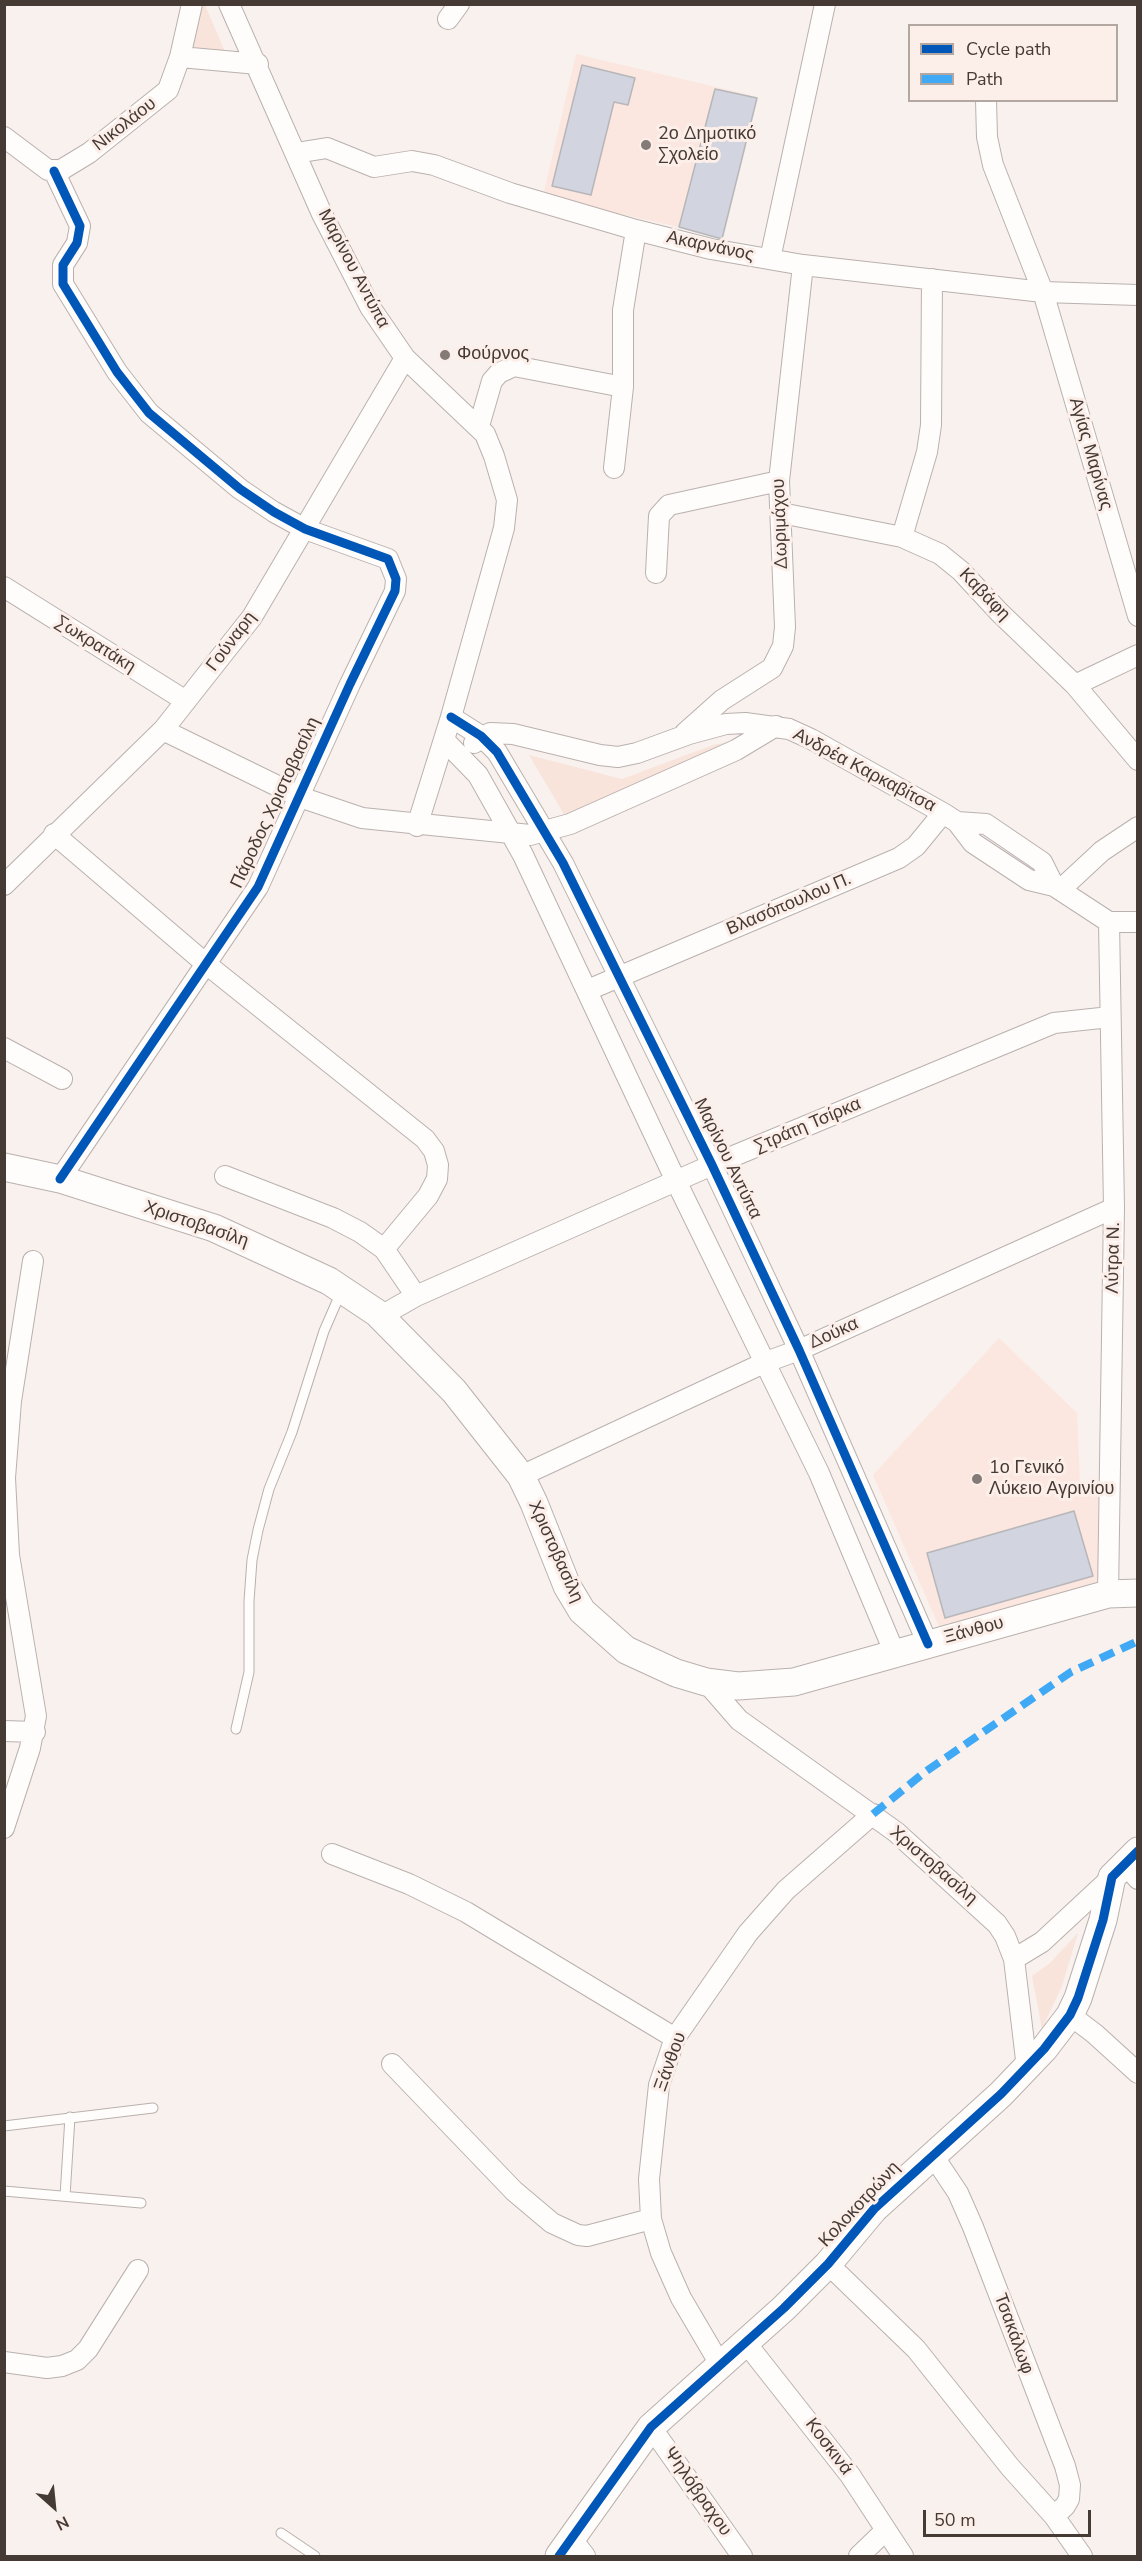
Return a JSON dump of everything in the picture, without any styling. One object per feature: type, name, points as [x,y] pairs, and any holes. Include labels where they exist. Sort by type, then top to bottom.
[{"type":"main road","name":"Χριστοβασίλη","points":[[4,1167],[60,1179],[214,1228],[302,1267],[343,1289],[381,1316],[454,1391],[521,1476],[567,1586],[582,1611],[626,1650],[676,1673],[706,1682]]},
{"type":"main road","name":"Ξάνθου","points":[[706,1682],[738,1686],[794,1682],[1108,1594],[1137,1593]]},
{"type":"main road","name":"Κολοκοτρώνη","points":[[572,2550],[651,2427],[681,2398],[746,2343],[828,2264],[874,2209],[1027,2068],[1070,2015],[1078,1998],[1103,1920],[1128,1868]]},
{"type":"street","name":"Νικολάου","points":[[54,171],[89,153],[160,98],[172,82],[192,4]]},
{"type":"street","name":"Μαρίνου Αντύπα","points":[[229,4],[258,64],[322,214],[370,307],[405,358],[479,426],[494,456],[508,509],[451,717],[417,826]]},
{"type":"street","points":[[770,259],[825,4]]},
{"type":"street","points":[[180,57],[258,64]]},
{"type":"street","name":"Αγίας Μαρίνας","points":[[986,102],[987,137],[993,165],[1043,292],[1137,616]]},
{"type":"street","points":[[4,137],[42,167],[54,171]]},
{"type":"street","name":"Ακαρνάνος","points":[[296,153],[327,148],[374,167],[412,162],[434,165],[510,193],[636,230],[711,249],[803,265],[1043,292],[1137,295]]},
{"type":"street","name":"Πάροδος Χριστοβασίλη","points":[[54,171],[80,226],[76,243],[63,264],[63,284],[117,372],[149,413],[240,489],[305,529],[388,559],[396,579],[395,591],[258,887],[60,1179]]},
{"type":"street","points":[[614,468],[623,387],[623,310],[636,230]]},
{"type":"street","name":"Δωριμάχου","points":[[681,736],[712,708],[772,668],[778,660],[785,627],[779,481],[803,265]]},
{"type":"street","points":[[902,537],[927,452],[931,425],[932,279]]},
{"type":"street","name":"Γούναρη","points":[[4,885],[163,730],[252,617],[405,358]]},
{"type":"street","points":[[479,426],[492,381],[499,373],[514,366],[623,387]]},
{"type":"street","points":[[656,573],[660,516],[669,505],[779,481]]},
{"type":"street","name":"Καβάφη","points":[[781,513],[902,537],[924,545],[953,563],[1075,685],[1137,760]]},
{"type":"street","name":"Σωκρατάκη","points":[[4,587],[186,701]]},
{"type":"street","points":[[1075,685],[1137,655]]},
{"type":"street","name":"Μαρίνου Αντύπα","points":[[451,717],[481,736],[501,759],[545,832],[712,1165],[799,1350],[928,1644]]},
{"type":"street","name":"Ανδρέα Καρκαβίτσα","points":[[481,736],[496,732],[513,734],[600,755],[618,757],[646,751],[681,736],[726,724],[776,726],[811,739],[950,818],[973,843],[1029,880],[1057,888],[1108,922]]},
{"type":"street","points":[[163,730],[300,797],[362,818],[512,835],[545,832],[570,824],[736,750],[776,726]]},
{"type":"street","points":[[460,755],[481,736]]},
{"type":"street","points":[[444,740],[478,775],[512,835],[588,990],[676,1181],[830,1497],[895,1654]]},
{"type":"street","name":"Βλασόπουλου Π.","points":[[588,990],[899,858],[950,818]]},
{"type":"street","points":[[1057,888],[1102,851],[1137,827]]},
{"type":"street","points":[[54,834],[205,963],[425,1139],[434,1151],[438,1165],[437,1179],[428,1196],[384,1249]]},
{"type":"street","points":[[1108,922],[1137,922]]},
{"type":"street","name":"Λύτρα Ν.","points":[[1108,922],[1114,1208],[1108,1594]]},
{"type":"street","name":"Στράτη Τσίρκα","points":[[381,1316],[416,1296],[712,1165],[1054,1023],[1064,1020],[1110,1017]]},
{"type":"street","points":[[4,1048],[62,1079]]},
{"type":"street","points":[[225,1176],[333,1218],[384,1249],[416,1296]]},
{"type":"street","name":"Δούκα","points":[[521,1476],[766,1362],[799,1350],[1114,1208]]},
{"type":"street","points":[[4,1828],[35,1732],[32,1683],[9,1555],[5,1487],[11,1401],[33,1262]]},
{"type":"street","points":[[830,1497],[859,1486]]},
{"type":"street","name":"Χριστοβασίλη","points":[[706,1682],[721,1702],[759,1735],[873,1814],[930,1861],[997,1924],[1005,1936],[1014,1959],[1027,2068]]},
{"type":"street","points":[[4,1731],[35,1732]]},
{"type":"street","name":"Ξάνθου","points":[[721,2366],[681,2298],[661,2253],[651,2219],[648,2180],[657,2095],[675,2038],[748,1933],[804,1873],[873,1814]]},
{"type":"street","points":[[332,1854],[409,1884],[466,1912],[675,2038]]},
{"type":"street","points":[[1014,1959],[1042,1942],[1128,1868]]},
{"type":"street","points":[[1070,2015],[1095,2034],[1137,2073]]},
{"type":"street","points":[[392,2064],[514,2192],[552,2223],[587,2236],[651,2219]]},
{"type":"street","name":"Τσακάλωφ","points":[[932,2154],[958,2193],[973,2227],[1065,2466],[1070,2485],[1069,2499],[1054,2516]]},
{"type":"street","points":[[828,2264],[916,2349],[1010,2467],[1054,2516],[1082,2556]]},
{"type":"street","points":[[4,2362],[47,2368],[62,2366],[77,2360],[88,2349],[138,2270]]},
{"type":"street","name":"Κοσκινά","points":[[746,2343],[844,2466],[903,2556]]},
{"type":"street","name":"Ψηλόβραχου","points":[[651,2427],[742,2556]]},
{"type":"street","points":[[860,2556],[885,2530]]},
{"type":"lane","points":[[237,1729],[249,1672],[249,1601],[252,1560],[258,1530],[269,1489],[292,1432],[324,1331],[343,1289]]},
{"type":"lane","points":[[4,2126],[153,2108]]},
{"type":"lane","points":[[65,2196],[70,2117]]},
{"type":"lane","points":[[4,2191],[141,2203]]},
{"type":"lane","points":[[281,2533],[315,2556]]},
{"type":"shaded area","points":[[198,5],[205,5],[226,54],[191,51]]},
{"type":"shaded area","name":"2ο Δημοτικό Σχολείο","points":[[576,54],[750,95],[717,236],[543,196]]},
{"type":"shaded area","points":[[728,742],[729,744],[565,816],[529,755],[622,779],[713,745]]},
{"type":"shaded area","name":"1ο Γενικό Λύκειο Αγρινίου","points":[[999,1338],[1077,1413],[1080,1485],[1098,1484],[1099,1582],[940,1629],[873,1475]]},
{"type":"shaded area","points":[[1078,1933],[1062,1986],[1042,2029],[1032,1976],[1050,1963]]},
{"type":"building","points":[[582,65],[635,78],[628,105],[614,102],[591,195],[552,186]]},
{"type":"building","points":[[715,89],[757,98],[722,239],[679,227]]},
{"type":"building","points":[[1074,1511],[1093,1576],[945,1618],[927,1553]]},
{"type":"marked path","points":[[873,1814],[925,1772],[1071,1672],[1138,1641]]},
{"type":"cycle path","points":[[54,171],[80,226],[77,243],[63,265],[63,284],[117,372],[149,413],[240,489],[274,512],[305,529],[388,559],[396,579],[395,591],[258,887],[60,1179]]},
{"type":"cycle path","points":[[451,717],[481,736],[497,752],[563,863],[712,1165],[799,1350],[928,1644]]},
{"type":"cycle path","points":[[559,2556],[651,2427],[784,2308],[828,2264],[874,2209],[1001,2094],[1044,2049],[1070,2015],[1078,1998],[1103,1920],[1112,1877],[1138,1851]]},
{"type":"place","name":"2ο Δημοτικό Σχολείο","points":[[646,145]]},
{"type":"place","name":"Φούρνος","points":[[445,355]]},
{"type":"place","name":"1ο Γενικό Λύκειο Αγρινίου","points":[[977,1479]]}]
